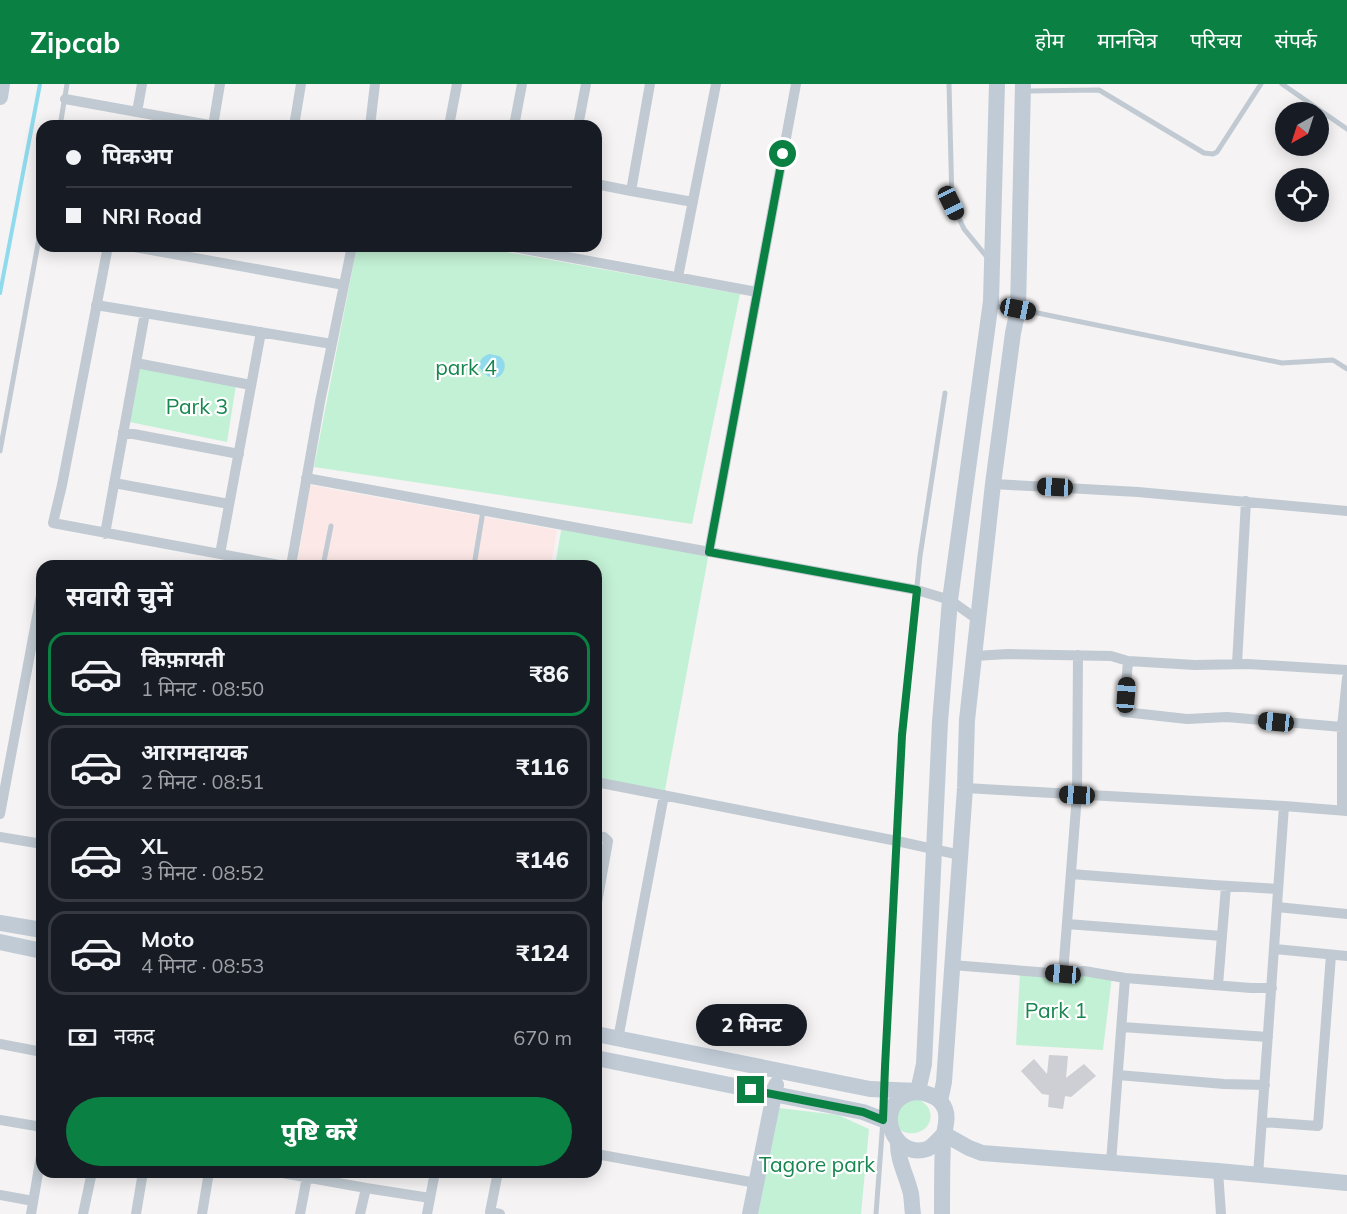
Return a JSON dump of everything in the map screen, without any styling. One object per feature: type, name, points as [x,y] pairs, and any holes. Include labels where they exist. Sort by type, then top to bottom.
[{"type":"street","points":[[0,97],[2,84]]},
{"type":"street","points":[[137,112],[142,84]]},
{"type":"street","points":[[215,120],[220,84]]},
{"type":"street","points":[[295,120],[301,84]]},
{"type":"street","points":[[371,120],[375,84]]},
{"type":"street","points":[[450,120],[457,84]]},
{"type":"street","points":[[515,120],[522,84]]},
{"type":"street","points":[[579,120],[585,84]]},
{"type":"street","points":[[631,191],[650,84]]},
{"type":"street","points":[[678,277],[716,84]]},
{"type":"street","points":[[709,552],[796,84]]},
{"type":"street","points":[[918,1092],[924,1064],[940,723],[950,600],[990,306],[996,84]]},
{"type":"street","points":[[940,1101],[944,1082],[965,788],[967,720],[993,484],[1018,309],[1023,87]]},
{"type":"street","points":[[65,99],[181,120]]},
{"type":"street","points":[[602,185],[693,202]]},
{"type":"street","points":[[107,252],[53,523],[252,560]]},
{"type":"street","points":[[162,252],[344,285]]},
{"type":"street","points":[[292,560],[320,402],[351,252]]},
{"type":"street","points":[[541,252],[757,292]]},
{"type":"street","points":[[96,305],[332,344]]},
{"type":"street","points":[[105,534],[145,313]]},
{"type":"street","points":[[220,554],[261,332]]},
{"type":"street","points":[[136,363],[251,385]]},
{"type":"street","points":[[123,432],[239,454]]},
{"type":"street","points":[[306,478],[917,590],[950,600],[978,620]]},
{"type":"street","points":[[114,483],[229,504]]},
{"type":"street","points":[[993,484],[1138,492],[1347,511]]},
{"type":"street","points":[[1238,664],[1246,501]]},
{"type":"street","points":[[0,814],[36,622]]},
{"type":"street","points":[[974,656],[1008,654],[1111,656],[1128,661],[1195,665],[1238,664],[1347,670]]},
{"type":"street","points":[[1063,974],[1077,795],[1078,655]]},
{"type":"street","points":[[1128,661],[1124,712],[1187,719],[1227,717],[1342,727]]},
{"type":"street","points":[[965,788],[1345,810],[1342,727],[1347,678]]},
{"type":"street","points":[[602,783],[960,855]]},
{"type":"street","points":[[618,1039],[664,795]]},
{"type":"street","points":[[1258,1175],[1284,806]]},
{"type":"street","points":[[0,837],[36,843]]},
{"type":"street","points":[[602,837],[608,841],[602,874]]},
{"type":"street","points":[[1071,874],[1278,889]]},
{"type":"street","points":[[1218,985],[1226,886]]},
{"type":"street","points":[[1277,907],[1347,914]]},
{"type":"street","points":[[0,923],[36,929]]},
{"type":"street","points":[[1067,924],[1222,936]]},
{"type":"street","points":[[0,942],[36,950]]},
{"type":"street","points":[[1275,949],[1347,956]]},
{"type":"street","points":[[1262,1122],[1318,1126],[1331,955]]},
{"type":"street","points":[[952,965],[1063,974],[1084,971],[1125,978],[1272,988]]},
{"type":"street","points":[[1112,1163],[1125,978]]},
{"type":"street","points":[[1122,1027],[1268,1037]]},
{"type":"street","points":[[602,1035],[870,1089],[918,1092],[935,1097],[945,1108],[947,1116],[942,1164],[942,1214]]},
{"type":"street","points":[[0,1044],[36,1051]]},
{"type":"street","points":[[602,1059],[863,1112],[886,1121],[898,1142],[907,1148],[928,1149],[944,1134]]},
{"type":"street","points":[[750,1214],[778,1071]]},
{"type":"street","points":[[1118,1075],[1265,1085]]},
{"type":"street","points":[[886,1121],[897,1101],[906,1094],[918,1092]]},
{"type":"street","points":[[0,1120],[36,1126]]},
{"type":"street","points":[[944,1134],[982,1153]]},
{"type":"street","points":[[898,1142],[897,1150],[911,1194],[913,1214]]},
{"type":"street","points":[[942,1164],[951,1154],[982,1153],[1218,1170],[1347,1183]]},
{"type":"street","points":[[602,1155],[756,1183]]},
{"type":"street","points":[[1218,1170],[1221,1214]]},
{"type":"street","points":[[31,1214],[37,1178]]},
{"type":"street","points":[[83,1214],[91,1178]]},
{"type":"street","points":[[136,1214],[142,1178]]},
{"type":"street","points":[[202,1214],[208,1178]]},
{"type":"street","points":[[300,1214],[307,1178]]},
{"type":"street","points":[[312,1178],[430,1198]]},
{"type":"street","points":[[427,1214],[434,1178]]},
{"type":"street","points":[[493,1213],[497,1178]]},
{"type":"street","points":[[360,1214],[366,1188]]},
{"type":"street","points":[[0,1195],[33,1201]]},
{"type":"lane","points":[[61,120],[68,84]]},
{"type":"lane","points":[[950,84],[951,203],[964,229],[992,262]]},
{"type":"lane","points":[[1023,87],[1087,87],[1099,90],[1204,153],[1211,154],[1217,152],[1261,84]]},
{"type":"lane","points":[[1281,84],[1347,129]]},
{"type":"lane","points":[[0,451],[37,252]]},
{"type":"lane","points":[[990,306],[1018,309],[1282,363],[1333,360],[1347,369]]},
{"type":"lane","points":[[876,1214],[886,1121],[884,1090],[902,735],[920,556],[945,393]]},
{"type":"lane","points":[[475,560],[483,510]]},
{"type":"lane","points":[[325,560],[331,526]]},
{"type":"shaded area","points":[[310,485],[557,530],[552,560],[298,560]]},
{"type":"green space","name":"park 4","points":[[356,252],[507,252],[740,294],[692,524],[314,467]]},
{"type":"green space","name":"Park 3","points":[[138,366],[236,385],[227,442],[125,421]]},
{"type":"green space","points":[[562,525],[709,552],[664,795],[602,783],[602,560],[556,560]]},
{"type":"green space","name":"Park 1","points":[[1020,973],[1112,976],[1103,1050],[1016,1045]]},
{"type":"green space","points":[[918,1098],[929,1109],[930,1122],[927,1127],[916,1133],[903,1132],[897,1128],[896,1106]]},
{"type":"green space","name":"Tagore park","points":[[779,1108],[838,1115],[869,1129],[861,1214],[758,1214]]},
{"type":"water","points":[[489,354],[499,356],[505,365],[501,375],[497,377],[492,378],[479,367],[482,359]]},
{"type":"building","points":[[1049,1055],[1068,1056],[1066,1078],[1084,1064],[1096,1076],[1071,1097],[1065,1096],[1063,1109],[1048,1107],[1049,1095],[1042,1094],[1021,1071],[1034,1059],[1047,1074]]},
{"type":"waterway","points":[[0,293],[40,84]]},
{"type":"route","points":[[751,1090],[863,1112],[883,1120],[902,735],[917,590],[709,552],[783,154]]}]
